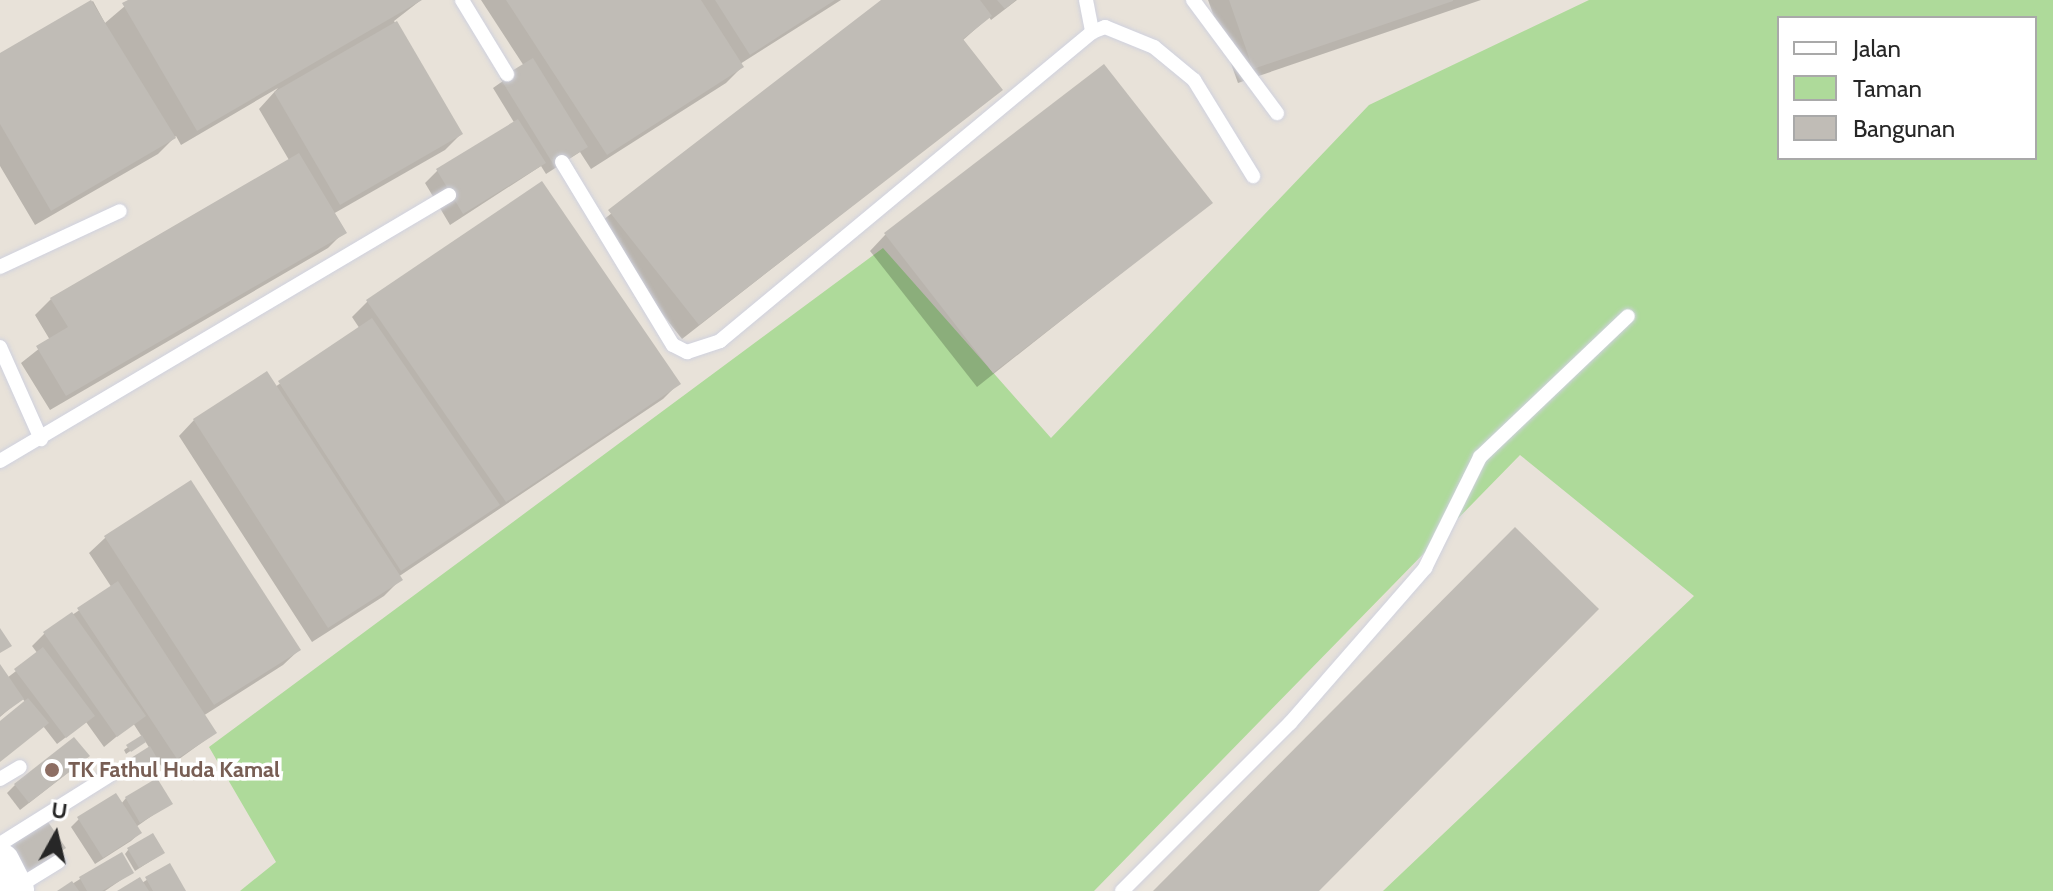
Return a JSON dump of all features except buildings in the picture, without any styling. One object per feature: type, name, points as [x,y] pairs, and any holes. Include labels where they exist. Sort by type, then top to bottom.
[{"type":"lane","points":[[462,0],[507,74]]},
{"type":"lane","points":[[1086,0],[1092,32]]},
{"type":"lane","points":[[1193,0],[1277,113]]},
{"type":"lane","points":[[562,162],[673,345],[687,352],[720,341],[1092,32],[1105,27],[1124,32],[1154,47],[1194,80],[1253,176]]},
{"type":"lane","points":[[0,461],[449,195]]},
{"type":"lane","points":[[0,267],[120,211]]},
{"type":"lane","points":[[1122,891],[1290,723],[1425,568],[1480,457],[1628,316]]},
{"type":"lane","points":[[0,347],[41,439]]},
{"type":"lane","points":[[0,779],[20,767]]},
{"type":"lane","points":[[0,844],[110,775]]},
{"type":"lane","points":[[9,881],[58,862]]},
{"type":"green space","points":[[1589,0],[2053,0],[2053,891],[1383,891],[1694,596],[1520,455],[1094,891],[240,891],[276,862],[209,747],[883,248],[1051,438],[1369,105]]},
{"type":"place","name":"TK Fathul Huda Kamal","points":[[52,770]]}]
